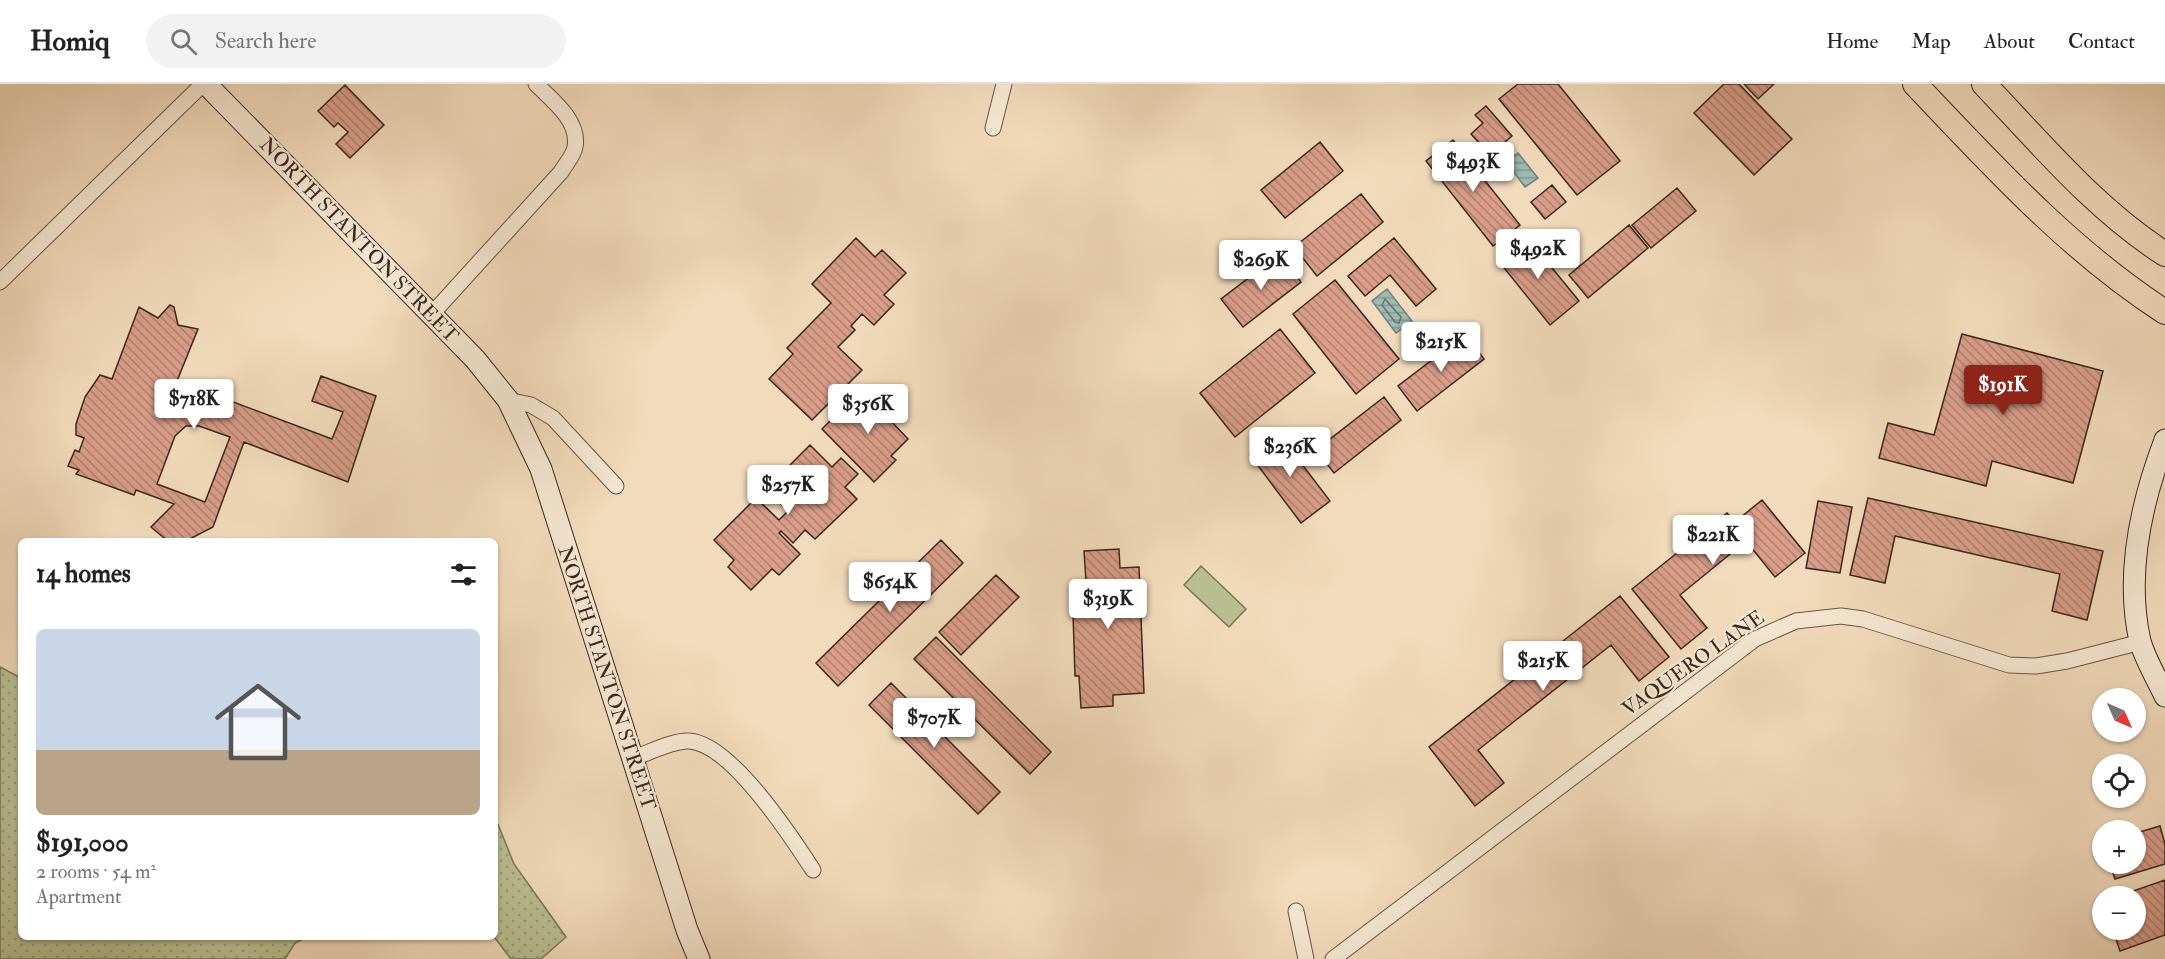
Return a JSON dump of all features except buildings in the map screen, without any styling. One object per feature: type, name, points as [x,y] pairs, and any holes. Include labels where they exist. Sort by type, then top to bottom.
[{"type":"main road","points":[[1915,84],[2027,201],[2130,289],[2165,312]]},
{"type":"main road","points":[[1984,84],[2088,194],[2125,226],[2165,254]]},
{"type":"street","points":[[0,282],[204,84]]},
{"type":"street","name":"NORTH STANTON STREET","points":[[204,84],[475,359],[508,400],[541,469],[687,930],[699,959]]},
{"type":"street","points":[[431,315],[561,172],[575,148],[575,131],[566,114],[536,84]]},
{"type":"street","points":[[993,128],[1004,84]]},
{"type":"street","points":[[508,400],[531,405],[553,418],[616,486]]},
{"type":"street","points":[[2165,440],[2152,476],[2134,572],[2141,642],[2165,696]]},
{"type":"street","name":"VAQUERO LANE","points":[[1334,959],[1705,676],[1774,628],[1796,621],[1819,618],[1841,616],[1863,619],[2009,665],[2036,666],[2067,661],[2141,642]]},
{"type":"street","points":[[633,758],[687,740],[705,743],[722,753],[776,817],[813,870]]},
{"type":"street","points":[[1296,911],[1306,959]]},
{"type":"green space","points":[[1201,566],[1246,609],[1229,627],[1184,585]]},
{"type":"green space","points":[[0,667],[18,676],[18,940],[301,940],[295,943],[285,959],[0,959]]},
{"type":"green space","points":[[498,824],[514,864],[566,937],[541,959],[511,959],[497,940]]},
{"type":"water","points":[[1518,153],[1538,178],[1525,187],[1506,162]]},
{"type":"water","points":[[1387,289],[1412,321],[1396,333],[1372,301]]}]
